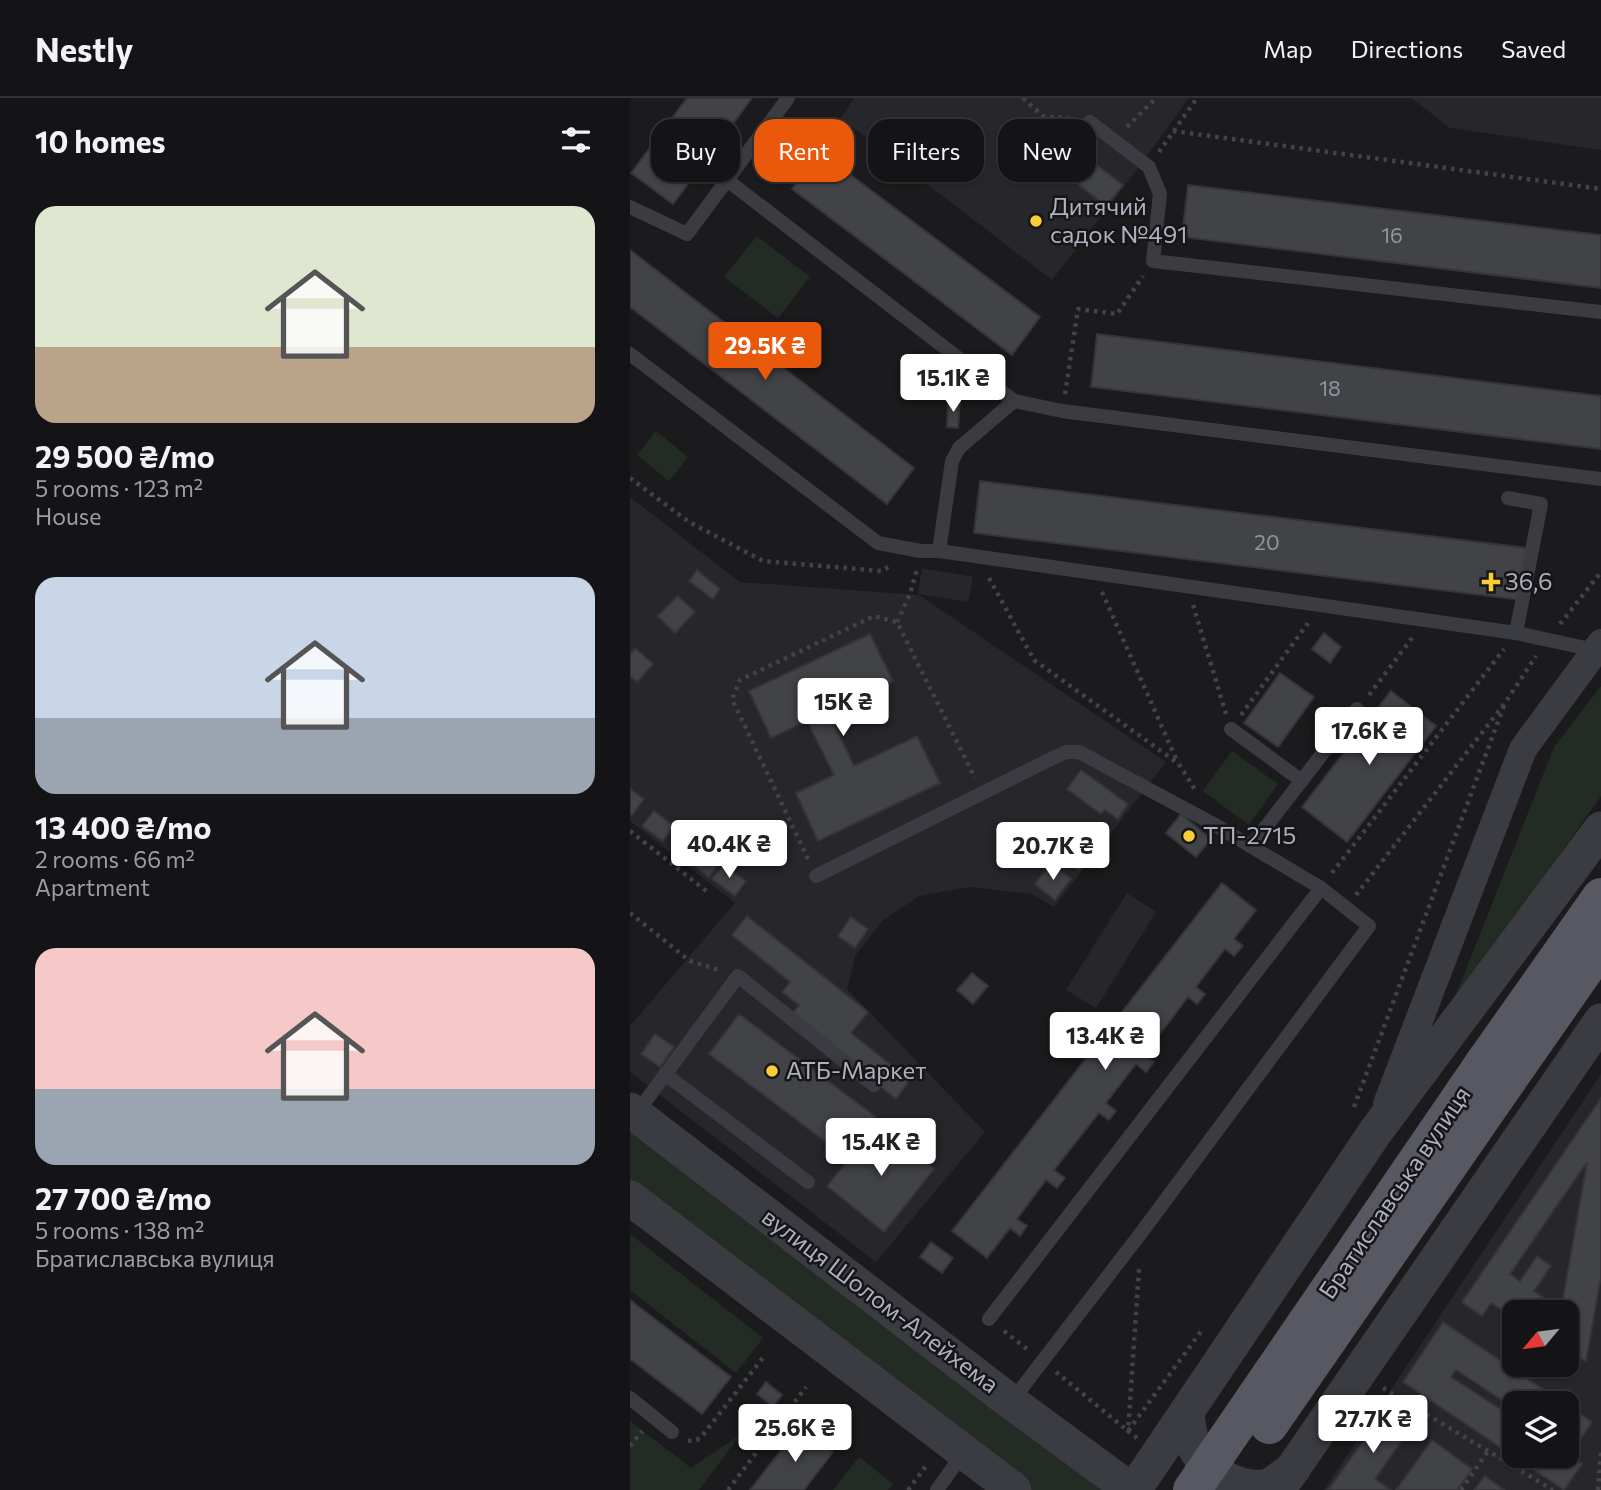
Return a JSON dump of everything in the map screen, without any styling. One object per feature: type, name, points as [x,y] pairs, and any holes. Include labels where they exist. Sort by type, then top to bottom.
[{"type":"main road","name":"Братиславська вулиця","points":[[1224,1490],[1496,1072],[1601,897]]},
{"type":"main road","name":"Братиславська вулиця","points":[[1192,1490],[1496,1072],[1601,946]]},
{"type":"street","name":"Братиславська вулиця","points":[[1364,1122],[1523,749],[1598,647]]},
{"type":"street","name":"Братиславська вулиця","points":[[1132,1490],[1187,1412],[1364,1122],[1601,829]]},
{"type":"street","points":[[1187,1412],[1192,1443],[1205,1463],[1218,1475],[1238,1486],[1266,1487],[1285,1479],[1601,1021]]},
{"type":"street","name":"вулиця Шолом-Алейхема","points":[[633,1112],[1011,1402],[1132,1490]]},
{"type":"street","points":[[630,1198],[1014,1490]]},
{"type":"lane","points":[[740,163],[788,98]]},
{"type":"lane","points":[[1096,126],[1149,167],[1160,194],[1153,261],[1601,312]]},
{"type":"lane","points":[[630,207],[687,234],[726,182]]},
{"type":"lane","points":[[730,182],[1014,401],[1062,411],[1601,479]]},
{"type":"lane","points":[[630,354],[878,543],[1426,620],[1598,647]]},
{"type":"lane","points":[[939,551],[952,461],[959,448],[1014,401]]},
{"type":"lane","points":[[1508,498],[1541,503],[1516,633]]},
{"type":"lane","points":[[1251,846],[1357,709]]},
{"type":"lane","points":[[1231,729],[1301,781]]},
{"type":"lane","points":[[816,876],[1053,758],[1066,752],[1079,752],[1217,825],[1321,887],[1369,926],[1141,1233],[1011,1402]]},
{"type":"lane","points":[[989,1319],[1321,887]]},
{"type":"lane","points":[[633,1112],[666,1073],[738,976],[874,1085]]},
{"type":"lane","points":[[666,1073],[808,1182]]},
{"type":"lane","points":[[630,1398],[673,1432]]},
{"type":"lane","points":[[937,1490],[964,1452]]},
{"type":"path","points":[[1023,98],[1043,116],[1066,119]]},
{"type":"path","points":[[1114,140],[1156,98]]},
{"type":"path","points":[[1149,167],[1198,98]]},
{"type":"path","points":[[1173,131],[1601,189]]},
{"type":"path","points":[[1062,411],[1079,309],[1117,314],[1153,261]]},
{"type":"path","points":[[630,478],[689,522],[763,561],[881,571],[921,551]]},
{"type":"path","points":[[976,556],[1034,660],[1179,764]]},
{"type":"path","points":[[1346,907],[1505,703],[1547,640],[1601,572]]},
{"type":"path","points":[[1094,573],[1179,764],[1217,825]]},
{"type":"path","points":[[1187,586],[1231,729]]},
{"type":"path","points":[[897,622],[910,594]]},
{"type":"path","points":[[1231,729],[1321,605]]},
{"type":"path","points":[[816,876],[732,699],[740,680],[874,616],[897,622],[982,793]]},
{"type":"path","points":[[1357,709],[1426,620]]},
{"type":"path","points":[[1321,887],[1516,633]]},
{"type":"path","points":[[1364,1122],[1505,703]]},
{"type":"path","points":[[630,831],[710,894]]},
{"type":"path","points":[[630,913],[691,961],[738,976]]},
{"type":"path","points":[[1128,1431],[1141,1233]]},
{"type":"path","points":[[989,1319],[1128,1431]]},
{"type":"path","points":[[1128,1431],[1203,1330]]},
{"type":"path","points":[[673,1432],[685,1441],[697,1440],[765,1355]]},
{"type":"path","points":[[1380,1386],[1553,1490]]},
{"type":"path","points":[[728,1490],[806,1387]]},
{"type":"path","points":[[1598,1490],[1601,1450]]},
{"type":"path","points":[[1461,1490],[1488,1451]]},
{"type":"path","points":[[908,1490],[926,1466]]},
{"type":"shaded area","name":"Дитячий садок №491","points":[[854,98],[1189,98],[1052,280],[924,182],[984,182],[984,119],[868,119],[868,139],[854,128],[854,119],[841,118]]},
{"type":"shaded area","points":[[1411,98],[1601,98],[1601,150],[1450,128]]},
{"type":"shaded area","points":[[757,236],[810,277],[778,318],[724,277]]},
{"type":"shaded area","points":[[656,431],[688,457],[669,481],[637,455]]},
{"type":"shaded area","points":[[630,497],[740,582],[919,595],[1166,762],[1054,907],[1032,894],[970,887],[919,896],[882,921],[855,956],[847,989],[985,1132],[876,1262],[630,1072],[630,1026],[735,903],[630,821]]},
{"type":"shaded area","points":[[922,568],[973,577],[968,602],[918,594]]},
{"type":"shaded area","points":[[1601,686],[1601,796],[1450,1010],[1554,747]]},
{"type":"shaded area","points":[[1232,751],[1278,784],[1249,825],[1203,791]]},
{"type":"shaded area","points":[[1127,893],[1156,912],[1096,1008],[1066,990]]},
{"type":"shaded area","points":[[1601,1074],[1601,1490],[1324,1490]]},
{"type":"shaded area","points":[[630,1110],[1131,1490],[1014,1490],[630,1197]]},
{"type":"shaded area","points":[[630,1234],[763,1338],[736,1373],[630,1290]]},
{"type":"shaded area","points":[[630,1421],[691,1468],[740,1435],[699,1490],[630,1490]]},
{"type":"shaded area","points":[[859,1457],[893,1484],[888,1490],[833,1490]]},
{"type":"building","points":[[687,98],[752,98],[736,119],[671,119]]},
{"type":"building","points":[[651,146],[651,182],[689,182],[673,204],[631,173]]},
{"type":"building","points":[[1096,165],[1123,185],[1106,206],[1075,182],[1096,182]]},
{"type":"building","points":[[854,178],[1040,317],[1012,355],[792,189],[797,182],[854,182]]},
{"type":"building","points":[[1188,185],[1601,235],[1601,288],[1182,237]]},
{"type":"building","points":[[630,250],[914,468],[887,504],[630,307]]},
{"type":"building","points":[[1097,334],[1601,396],[1601,449],[1091,387]]},
{"type":"building","points":[[948,401],[960,401],[958,428],[947,427]]},
{"type":"building","points":[[980,481],[1527,548],[1521,600],[974,533]]},
{"type":"building","points":[[697,570],[720,589],[713,599],[689,581]]},
{"type":"building","points":[[678,596],[695,612],[675,633],[658,616]]},
{"type":"building","points":[[1324,633],[1341,647],[1330,663],[1312,649]]},
{"type":"building","points":[[870,634],[893,681],[828,711],[854,766],[917,736],[940,783],[818,841],[796,793],[834,775],[807,721],[771,738],[749,691]]},
{"type":"building","points":[[635,648],[653,664],[637,682],[630,676],[630,654]]},
{"type":"building","points":[[1280,673],[1314,697],[1278,747],[1244,723]]},
{"type":"building","points":[[1391,691],[1436,726],[1347,842],[1302,807]]},
{"type":"building","points":[[1081,770],[1128,804],[1118,819],[1105,810],[1101,814],[1067,789]]},
{"type":"building","points":[[630,789],[644,799],[632,815],[630,814]]},
{"type":"building","points":[[654,811],[674,826],[663,841],[642,826]]},
{"type":"building","name":"ТП-2715","points":[[1181,814],[1211,839],[1196,857],[1166,833]]},
{"type":"building","points":[[1076,835],[1095,851],[1079,871],[1059,856]]},
{"type":"building","points":[[698,845],[720,862],[709,877],[687,860]]},
{"type":"building","points":[[1051,863],[1071,879],[1055,900],[1035,884]]},
{"type":"building","points":[[723,865],[746,881],[735,896],[712,879]]},
{"type":"building","points":[[1222,883],[1256,910],[1234,939],[1243,946],[1234,956],[1225,949],[1196,987],[1205,994],[1197,1004],[1188,997],[1144,1055],[1154,1062],[1146,1072],[1136,1064],[1106,1103],[1116,1111],[1113,1115],[1109,1120],[1099,1113],[1054,1170],[1065,1178],[1057,1188],[1046,1180],[1017,1219],[1027,1226],[1020,1236],[1010,1228],[987,1258],[952,1231]]},
{"type":"building","points":[[747,916],[868,1012],[851,1033],[910,1080],[896,1099],[791,1015],[799,1005],[782,992],[790,982],[732,935]]},
{"type":"building","points":[[851,917],[868,929],[855,948],[838,936]]},
{"type":"building","points":[[972,973],[988,986],[973,1004],[957,990]]},
{"type":"building","points":[[739,1014],[876,1117],[846,1157],[709,1054]]},
{"type":"building","points":[[655,1034],[674,1047],[660,1067],[641,1054]]},
{"type":"building","points":[[1601,1098],[1601,1276],[1586,1362],[1581,1358],[1579,1361],[1579,1300],[1563,1300],[1587,1162],[1510,1274],[1520,1281],[1537,1256],[1551,1266],[1534,1291],[1547,1300],[1502,1300],[1502,1310],[1491,1303],[1482,1316],[1462,1302]]},
{"type":"building","points":[[878,1123],[934,1169],[884,1232],[827,1186]]},
{"type":"building","points":[[931,1242],[953,1258],[942,1273],[920,1257]]},
{"type":"building","points":[[630,1300],[731,1377],[702,1414],[630,1359]]},
{"type":"building","points":[[1443,1322],[1502,1362],[1502,1377],[1525,1377],[1546,1391],[1502,1391],[1502,1400],[1456,1370],[1451,1377],[1502,1410],[1502,1448],[1403,1382]]},
{"type":"building","points":[[766,1382],[782,1395],[773,1407],[757,1394]]},
{"type":"building","points":[[1387,1408],[1412,1426],[1375,1479],[1391,1490],[1328,1490]]},
{"type":"building","points":[[1579,1413],[1592,1422],[1579,1442]]},
{"type":"building","points":[[800,1426],[833,1452],[804,1490],[750,1490]]},
{"type":"building","points":[[1432,1440],[1472,1469],[1457,1490],[1396,1490]]},
{"type":"building","points":[[1579,1462],[1582,1464],[1564,1490],[1531,1468],[1579,1468]]},
{"type":"building","points":[[1485,1476],[1504,1490],[1474,1490]]},
{"type":"place","name":"Дитячий садок №491","points":[[1036,221]]},
{"type":"place","name":"36,6","points":[[1491,582]]},
{"type":"place","name":"ТП-2715","points":[[1189,836]]},
{"type":"place","name":"АТБ-Маркет","points":[[772,1071]]}]
